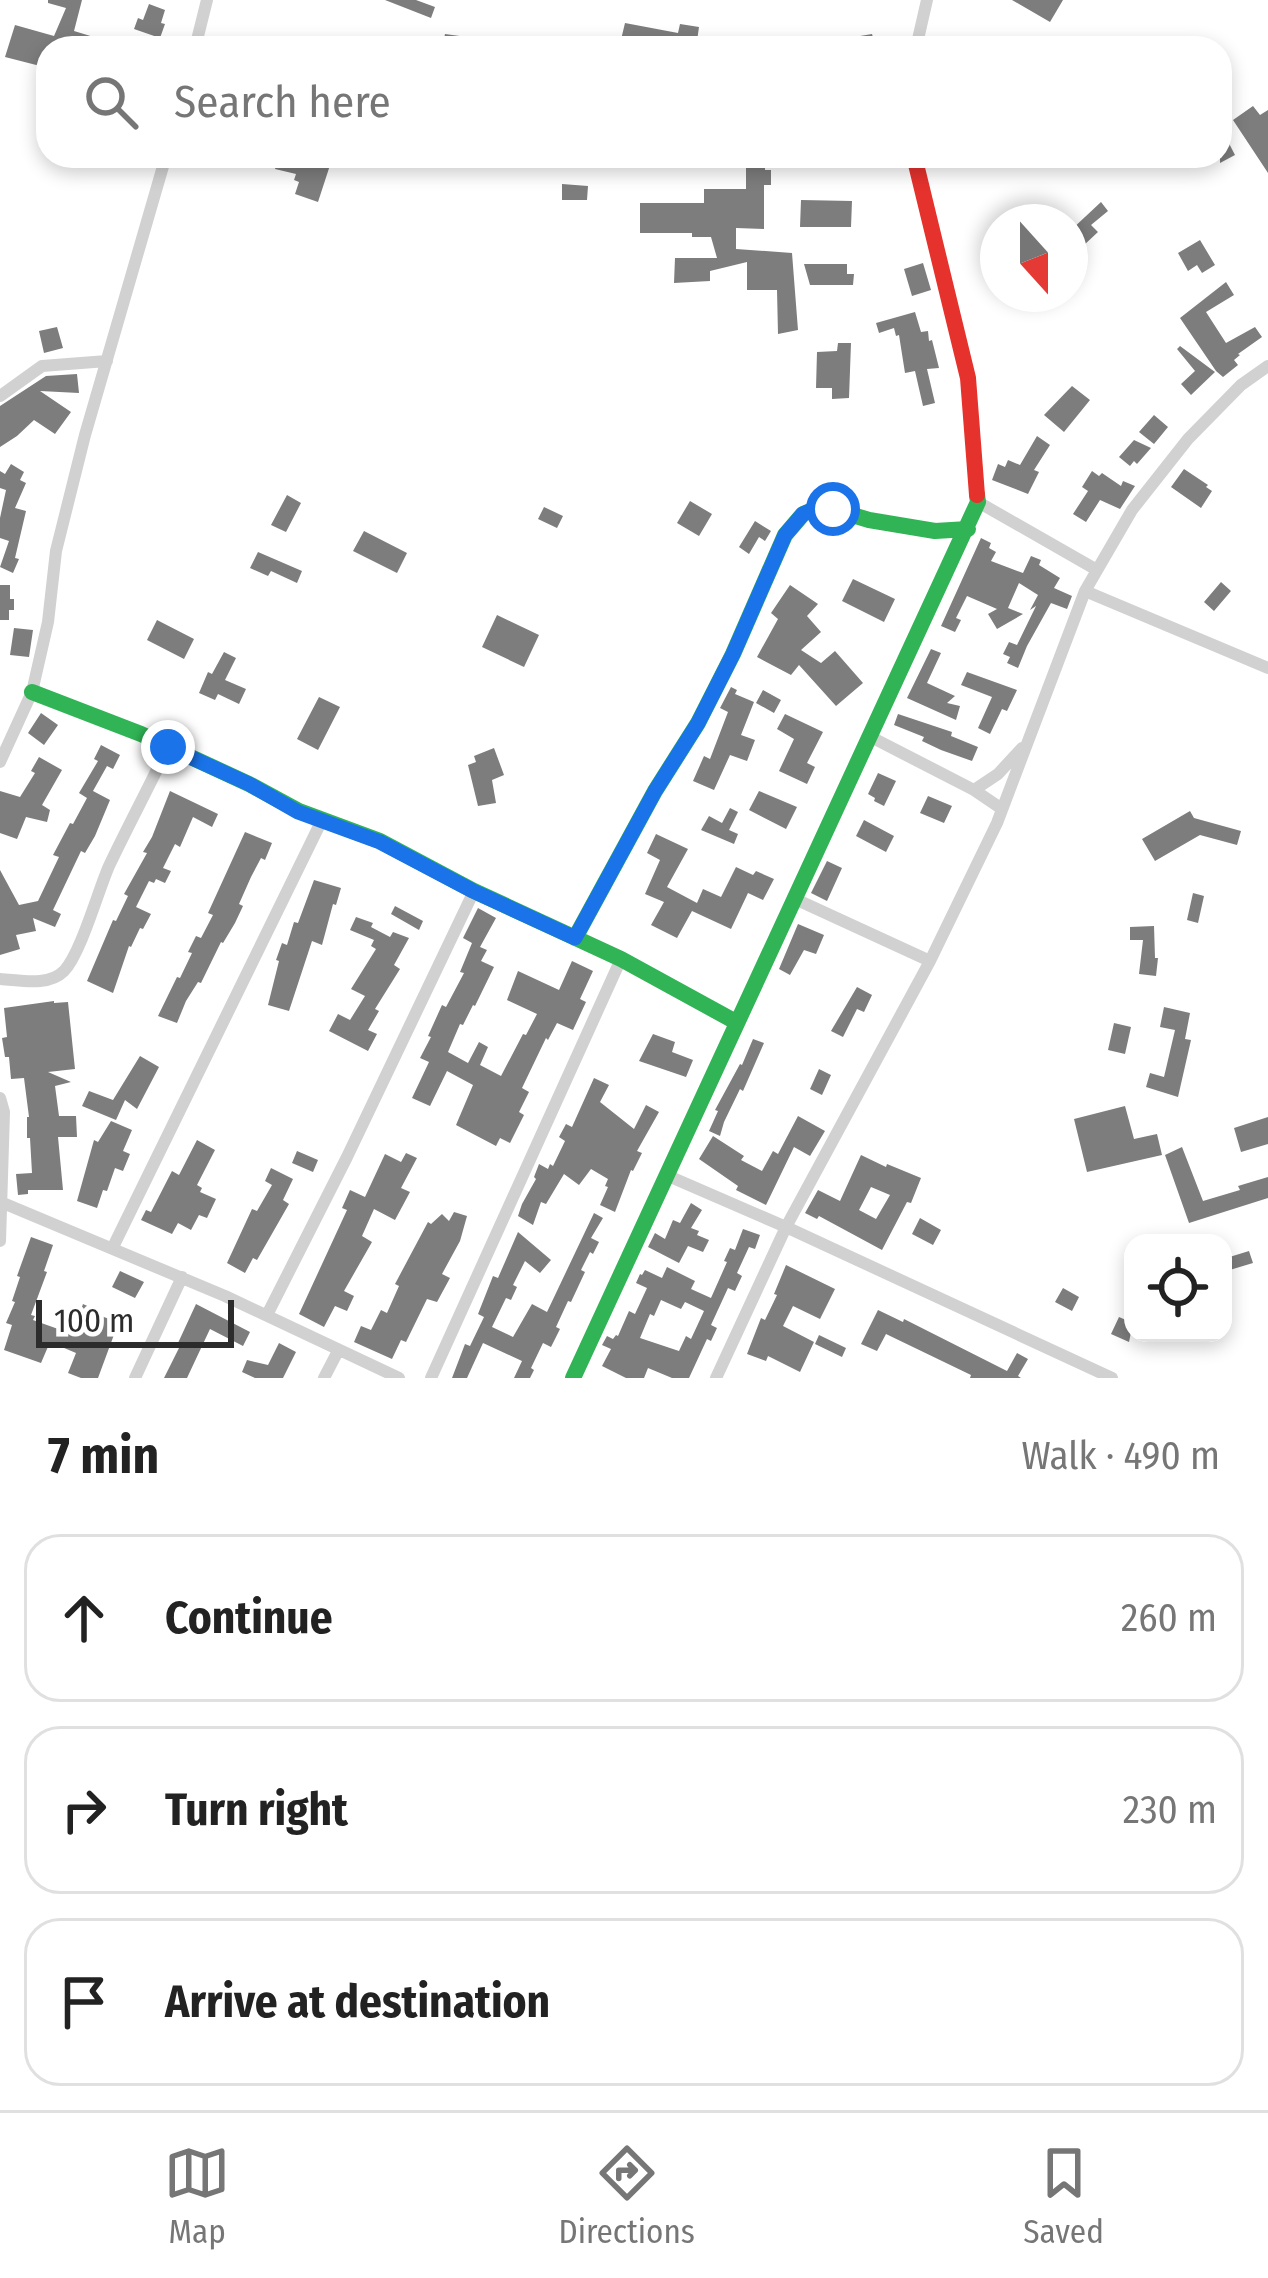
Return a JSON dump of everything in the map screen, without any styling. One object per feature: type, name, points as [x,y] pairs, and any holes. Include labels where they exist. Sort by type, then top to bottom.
[{"type":"street","points":[[198,36],[207,0]]},
{"type":"street","points":[[919,36],[927,0]]},
{"type":"street","points":[[0,762],[32,692],[48,622],[56,551],[163,168]]},
{"type":"street","points":[[573,1378],[978,502],[968,378],[917,168]]},
{"type":"street","points":[[0,396],[42,366],[107,361]]},
{"type":"street","points":[[721,1376],[786,1227],[930,961],[1002,808],[1085,591],[1132,509],[1188,440],[1241,385],[1268,366]]},
{"type":"street","points":[[978,502],[1097,570]]},
{"type":"street","points":[[575,938],[698,723],[785,535],[803,514],[817,508],[833,509],[935,531],[968,529]]},
{"type":"street","points":[[1085,591],[1268,668]]},
{"type":"street","points":[[32,692],[168,747],[298,812],[380,842],[473,891],[621,958],[736,1022]]},
{"type":"street","points":[[974,790],[1007,766],[1030,735]]},
{"type":"street","points":[[868,736],[1002,808]]},
{"type":"street","points":[[0,979],[38,981],[64,970],[168,747]]},
{"type":"street","points":[[112,1247],[322,820]]},
{"type":"street","points":[[267,1316],[473,891]]},
{"type":"street","points":[[793,898],[930,961]]},
{"type":"street","points":[[431,1378],[621,958]]},
{"type":"street","points":[[0,1098],[4,1112],[0,1237]]},
{"type":"street","points":[[666,1174],[1112,1378]]},
{"type":"street","points":[[3,1203],[182,1277],[399,1378]]},
{"type":"street","points":[[135,1378],[182,1277]]},
{"type":"street","points":[[324,1378],[338,1351]]},
{"type":"building","points":[[82,0],[74,31],[90,36],[54,36],[66,8],[48,3]]},
{"type":"building","points":[[385,0],[416,0],[435,7],[431,18]]},
{"type":"building","points":[[1012,0],[1063,0],[1050,22]]},
{"type":"building","points":[[149,4],[165,10],[161,36],[134,29],[138,18],[143,20]]},
{"type":"building","points":[[625,23],[678,33],[680,24],[699,27],[698,36],[622,36]]},
{"type":"building","points":[[15,25],[54,36],[36,36],[36,65],[5,57]]},
{"type":"building","points":[[1253,106],[1260,115],[1268,110],[1268,173],[1233,120]]},
{"type":"building","points":[[329,168],[318,202],[295,194],[296,174],[275,169]]},
{"type":"building","points":[[746,168],[771,170],[771,185],[764,185],[764,229],[736,228],[736,249],[792,253],[798,330],[778,334],[777,290],[747,290],[747,262],[710,271],[710,281],[674,283],[675,258],[717,258],[711,237],[640,233],[640,203],[704,203],[704,189],[746,189]]},
{"type":"building","points":[[562,184],[588,186],[587,200],[562,200]]},
{"type":"building","points":[[801,200],[852,201],[851,227],[800,227]]},
{"type":"building","points":[[1101,202],[1108,211],[1091,225],[1098,232],[1088,241],[1088,214]]},
{"type":"building","points":[[1200,240],[1215,265],[1202,273],[1197,265],[1188,271],[1178,253]]},
{"type":"building","points":[[923,263],[931,290],[912,296],[904,269]]},
{"type":"building","points":[[804,264],[847,264],[847,274],[854,274],[853,285],[810,285]]},
{"type":"building","points":[[1226,282],[1234,295],[1206,312],[1226,343],[1255,327],[1262,337],[1238,354],[1234,360],[1238,365],[1223,377],[1180,318]]},
{"type":"building","points":[[915,312],[921,332],[928,331],[932,340],[939,368],[927,369],[935,403],[923,406],[915,371],[905,373],[899,335],[894,328],[879,333],[876,323]]},
{"type":"building","points":[[57,327],[63,348],[44,353],[39,331]]},
{"type":"building","points":[[838,343],[851,343],[849,398],[832,399],[832,388],[816,388],[817,352],[837,351]]},
{"type":"building","points":[[1180,346],[1215,372],[1191,395],[1181,384],[1195,371],[1177,349]]},
{"type":"building","points":[[77,374],[79,393],[40,391],[71,412],[55,434],[34,420],[0,447],[0,406],[46,376]]},
{"type":"building","points":[[1072,386],[1090,400],[1064,432],[1044,415]]},
{"type":"building","points":[[1154,415],[1168,427],[1154,444],[1139,432]]},
{"type":"building","points":[[1037,436],[1050,445],[1034,470],[1039,472],[1028,494],[992,480],[998,464],[1005,467],[1008,460],[1020,465]]},
{"type":"building","points":[[1134,440],[1151,448],[1130,466],[1119,457]]},
{"type":"building","points":[[11,464],[24,472],[20,480],[26,483],[15,508],[26,511],[13,573],[0,567],[9,541],[0,538],[6,490],[0,488],[0,471],[5,474]]},
{"type":"building","points":[[1184,469],[1212,491],[1201,508],[1171,487]]},
{"type":"building","points":[[1092,471],[1121,486],[1123,481],[1135,486],[1120,509],[1100,500],[1086,522],[1073,514],[1088,491],[1082,487]]},
{"type":"building","points":[[287,495],[301,503],[286,532],[271,525]]},
{"type":"building","points":[[690,501],[712,514],[699,536],[677,523]]},
{"type":"building","points":[[544,507],[563,516],[557,528],[538,519]]},
{"type":"building","points":[[755,521],[771,531],[765,541],[759,537],[749,554],[739,547]]},
{"type":"building","points":[[364,531],[407,553],[397,573],[353,551]]},
{"type":"building","points":[[981,538],[996,552],[991,561],[1023,573],[1031,556],[1041,560],[1039,565],[1060,578],[1054,588],[1072,596],[1067,609],[1051,603],[1018,668],[1007,663],[1010,657],[1003,654],[1009,642],[1017,645],[1038,595],[1019,583],[1008,608],[1023,614],[997,629],[988,614],[997,609],[967,596],[955,632],[941,626]]},
{"type":"building","points":[[258,552],[302,571],[297,583],[250,568]]},
{"type":"building","points":[[853,579],[895,599],[884,622],[842,601]]},
{"type":"building","points":[[1221,582],[1231,591],[1214,611],[1204,602]]},
{"type":"building","points":[[0,585],[10,585],[10,599],[14,599],[9,620],[0,620]]},
{"type":"building","points":[[790,585],[818,604],[807,616],[821,632],[801,650],[821,663],[835,651],[863,683],[836,706],[799,665],[791,675],[757,657],[778,619],[771,613]]},
{"type":"building","points":[[497,615],[539,635],[524,667],[482,647]]},
{"type":"building","points":[[157,620],[194,639],[184,659],[147,640]]},
{"type":"building","points":[[14,628],[33,630],[29,657],[10,655]]},
{"type":"building","points":[[931,649],[941,653],[927,683],[955,696],[947,703],[960,706],[956,720],[907,698]]},
{"type":"building","points":[[224,652],[236,658],[225,680],[246,689],[239,704],[218,694],[215,700],[199,693]]},
{"type":"building","points":[[967,672],[1017,690],[990,734],[978,728],[992,697],[961,685]]},
{"type":"building","points":[[731,687],[737,690],[735,694],[754,702],[741,735],[755,740],[747,761],[730,755],[714,790],[693,781],[704,756],[710,759],[728,712],[720,708]]},
{"type":"building","points":[[763,690],[781,700],[774,713],[756,703]]},
{"type":"building","points":[[319,697],[340,707],[318,750],[297,739]]},
{"type":"building","points":[[41,713],[58,725],[44,745],[28,733]]},
{"type":"building","points":[[785,714],[823,732],[807,763],[815,767],[807,784],[779,771],[794,739],[777,729]]},
{"type":"building","points":[[898,714],[952,732],[951,736],[978,747],[972,761],[894,725]]},
{"type":"building","points":[[101,745],[120,755],[113,769],[107,766],[93,791],[110,800],[53,910],[61,914],[55,927],[33,918],[36,931],[16,935],[20,949],[0,955],[0,870],[19,905],[38,901],[59,857],[53,855],[87,798],[79,793],[98,761],[94,759]]},
{"type":"building","points":[[494,748],[504,775],[492,780],[496,803],[478,806],[468,765],[476,762],[474,756]]},
{"type":"building","points":[[39,757],[62,770],[42,805],[50,810],[47,822],[26,817],[17,839],[0,833],[0,791],[20,797]]},
{"type":"building","points":[[878,773],[896,781],[884,806],[868,794]]},
{"type":"building","points":[[170,791],[218,814],[212,827],[193,817],[180,847],[175,844],[163,868],[171,871],[165,883],[149,881],[136,907],[151,914],[129,946],[113,993],[87,981],[147,853],[143,852]]},
{"type":"building","points":[[759,791],[797,807],[786,829],[749,810]]},
{"type":"building","points":[[928,796],[952,806],[944,823],[920,813]]},
{"type":"building","points":[[730,808],[738,812],[729,830],[738,834],[734,844],[701,830],[709,816],[722,823]]},
{"type":"building","points":[[1190,811],[1194,818],[1241,831],[1237,845],[1200,835],[1155,861],[1142,839]]},
{"type":"building","points":[[864,820],[894,836],[886,852],[856,836]]},
{"type":"building","points":[[245,832],[272,843],[265,860],[261,858],[235,923],[177,1023],[158,1016],[192,953],[188,952],[196,936],[201,938],[213,915],[208,913]]},
{"type":"building","points":[[656,834],[688,849],[667,887],[697,903],[703,889],[721,897],[736,867],[774,879],[763,900],[748,893],[731,929],[692,911],[677,938],[651,925],[664,902],[645,894],[660,860],[647,853]]},
{"type":"building","points":[[827,861],[842,868],[827,901],[811,893]]},
{"type":"building","points":[[314,880],[341,888],[322,945],[312,941],[289,1011],[268,1005],[276,960],[294,922],[298,923]]},
{"type":"building","points":[[1193,893],[1204,896],[1198,923],[1187,920]]},
{"type":"building","points":[[395,906],[423,921],[419,930],[391,914]]},
{"type":"building","points":[[478,908],[496,918],[480,947],[487,950],[481,961],[494,967],[448,1052],[468,1063],[479,1042],[488,1047],[480,1065],[501,1076],[526,1035],[537,1014],[507,1000],[518,971],[559,990],[572,961],[593,971],[573,1030],[557,1023],[546,1038],[522,1088],[529,1092],[519,1112],[524,1115],[510,1143],[500,1138],[496,1146],[456,1125],[473,1085],[447,1071],[430,1106],[412,1098],[429,1062],[420,1058],[428,1036],[464,973],[460,972],[472,943],[463,938]]},
{"type":"building","points":[[356,917],[390,937],[393,932],[409,938],[394,965],[400,969],[375,1009],[379,1011],[368,1030],[377,1034],[368,1051],[329,1031],[338,1014],[350,1020],[365,996],[351,989],[376,949],[371,946],[374,940],[350,930]]},
{"type":"building","points":[[798,924],[824,935],[816,954],[804,950],[790,975],[779,969]]},
{"type":"building","points":[[1154,926],[1156,976],[1139,974],[1143,940],[1130,940],[1130,927]]},
{"type":"building","points":[[857,987],[872,995],[864,1012],[857,1009],[843,1037],[831,1031]]},
{"type":"building","points":[[68,1002],[75,1069],[48,1072],[71,1082],[55,1086],[59,1116],[76,1116],[77,1137],[58,1137],[63,1190],[28,1190],[18,1195],[16,1174],[32,1173],[29,1117],[24,1078],[11,1079],[9,1057],[5,1057],[4,1008]]},
{"type":"building","points":[[1164,1007],[1190,1013],[1185,1039],[1191,1040],[1178,1097],[1146,1087],[1150,1073],[1164,1077],[1175,1030],[1160,1027]]},
{"type":"building","points":[[1114,1023],[1131,1027],[1125,1054],[1108,1050]]},
{"type":"building","points":[[653,1034],[675,1042],[672,1052],[693,1060],[686,1077],[639,1061]]},
{"type":"building","points":[[753,1039],[764,1043],[720,1136],[709,1131],[715,1110]]},
{"type":"building","points":[[140,1056],[159,1067],[137,1109],[125,1100],[116,1120],[82,1106],[89,1091],[113,1100]]},
{"type":"building","points":[[819,1069],[831,1075],[822,1095],[810,1089]]},
{"type":"building","points":[[594,1078],[609,1085],[600,1102],[634,1129],[646,1105],[659,1112],[637,1151],[642,1153],[615,1212],[600,1205],[608,1179],[591,1169],[579,1185],[564,1174],[546,1204],[541,1202],[533,1225],[518,1216],[522,1204],[539,1164],[548,1169],[553,1166],[565,1141],[559,1137],[566,1124],[572,1127]]},
{"type":"building","points":[[1125,1106],[1134,1139],[1157,1134],[1162,1155],[1087,1172],[1074,1119]]},
{"type":"building","points":[[798,1116],[825,1131],[810,1156],[794,1147],[766,1205],[736,1190],[738,1186],[699,1159],[713,1136],[762,1171],[773,1151],[778,1154]]},
{"type":"building","points":[[1268,1117],[1268,1144],[1241,1152],[1234,1128]]},
{"type":"building","points":[[111,1121],[132,1130],[123,1151],[130,1154],[123,1171],[115,1168],[97,1208],[77,1201],[94,1140],[98,1142]]},
{"type":"building","points":[[197,1140],[215,1150],[197,1185],[200,1192],[216,1199],[207,1218],[199,1215],[191,1230],[178,1223],[172,1234],[141,1220],[146,1210],[151,1212],[172,1171],[179,1175]]},
{"type":"building","points":[[1182,1147],[1203,1201],[1268,1177],[1268,1198],[1189,1223],[1165,1155]]},
{"type":"building","points":[[297,1151],[318,1160],[313,1172],[292,1163]]},
{"type":"building","points":[[406,1153],[417,1158],[401,1188],[410,1192],[395,1220],[374,1209],[362,1236],[372,1242],[344,1291],[354,1296],[347,1311],[335,1306],[324,1327],[299,1314],[347,1210],[342,1208],[350,1190],[365,1197],[385,1154],[401,1162]]},
{"type":"building","points":[[861,1155],[921,1178],[882,1250],[805,1213],[818,1190],[840,1201]],"holes":[[[871,1187],[890,1195],[876,1219],[859,1210]]]},
{"type":"building","points":[[271,1168],[293,1179],[283,1200],[289,1204],[245,1273],[227,1263],[252,1209],[257,1211],[272,1185],[265,1181]]},
{"type":"building","points":[[691,1203],[702,1210],[691,1228],[709,1240],[703,1252],[688,1246],[679,1263],[648,1247],[655,1233],[665,1239],[673,1220],[680,1223]]},
{"type":"building","points":[[454,1212],[467,1216],[442,1274],[450,1278],[437,1302],[427,1299],[392,1359],[354,1342],[361,1326],[371,1330],[381,1310],[387,1313],[399,1286],[395,1284],[428,1222],[442,1214],[449,1221]]},
{"type":"building","points":[[594,1213],[603,1218],[591,1238],[599,1242],[581,1270],[585,1272],[556,1327],[560,1329],[551,1347],[543,1343],[530,1378],[514,1378],[522,1361],[483,1343],[467,1378],[452,1378],[465,1344],[470,1346],[484,1317],[478,1314],[493,1276],[498,1278],[518,1232],[551,1260],[540,1273],[525,1261],[511,1300],[506,1298],[492,1327],[513,1337],[532,1304],[547,1312]]},
{"type":"building","points":[[920,1218],[941,1230],[933,1245],[912,1234]]},
{"type":"building","points":[[743,1229],[760,1235],[737,1273],[742,1276],[735,1291],[728,1288],[711,1325],[717,1328],[689,1378],[672,1378],[648,1368],[644,1378],[626,1378],[602,1366],[611,1349],[602,1345],[607,1336],[618,1336],[647,1288],[636,1283],[640,1274],[645,1270],[662,1278],[667,1267],[695,1281],[691,1289],[711,1298],[730,1248],[735,1250]],"holes":[[[661,1300],[681,1309],[685,1302],[704,1311],[691,1339],[686,1336],[679,1351],[640,1338]]]},
{"type":"building","points":[[31,1237],[53,1245],[33,1320],[72,1334],[83,1304],[123,1324],[119,1334],[115,1332],[98,1378],[68,1373],[76,1353],[50,1342],[41,1363],[4,1350],[17,1276]]},
{"type":"building","points":[[1249,1251],[1253,1263],[1232,1269],[1232,1256]]},
{"type":"building","points":[[786,1265],[835,1289],[820,1319],[793,1306],[783,1326],[814,1342],[800,1372],[768,1356],[766,1361],[747,1354],[761,1318],[765,1320],[777,1295]]},
{"type":"building","points":[[120,1271],[144,1282],[135,1298],[112,1287]]},
{"type":"building","points":[[1063,1288],[1079,1297],[1072,1311],[1055,1302]]},
{"type":"building","points":[[196,1304],[250,1332],[243,1346],[210,1329],[187,1378],[164,1378],[181,1344]]},
{"type":"building","points":[[878,1310],[1007,1371],[1017,1353],[1028,1359],[1021,1378],[970,1378],[886,1334],[877,1351],[861,1344]]},
{"type":"building","points":[[1119,1317],[1124,1319],[1124,1340],[1111,1334]]},
{"type":"building","points":[[819,1335],[846,1348],[842,1357],[815,1344]]},
{"type":"building","points":[[279,1343],[296,1352],[283,1378],[255,1378],[242,1372],[247,1360],[268,1365]]},
{"type":"traffic: fast","points":[[573,1378],[978,502],[977,495]]},
{"type":"traffic: fast","points":[[575,938],[698,723],[785,535],[803,514],[817,508],[833,509],[935,531],[968,529]]},
{"type":"traffic: fast","points":[[32,692],[141,734],[299,811],[380,841],[621,959],[736,1022]]},
{"type":"traffic: jam","points":[[917,168],[968,378],[977,495]]},
{"type":"route","points":[[168,747],[298,812],[380,842],[575,938],[698,723],[785,535],[803,514],[817,508],[833,509]]}]
